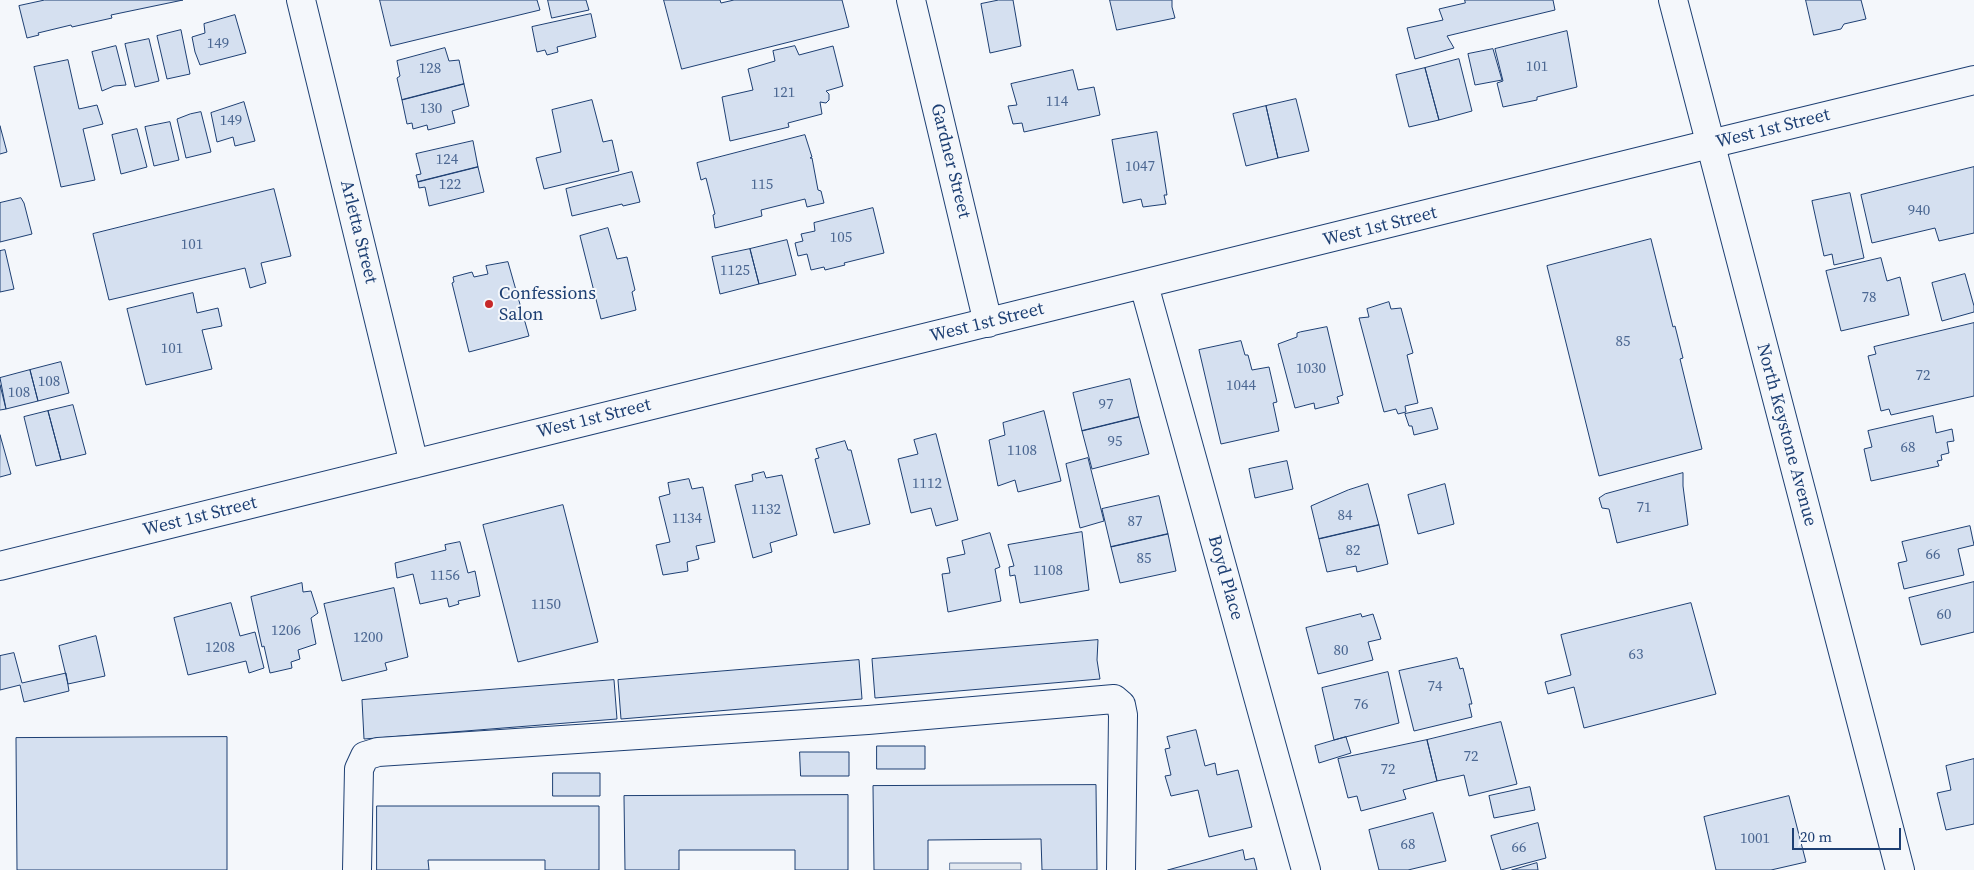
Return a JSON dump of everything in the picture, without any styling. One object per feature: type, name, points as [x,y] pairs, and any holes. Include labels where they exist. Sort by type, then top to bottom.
[{"type":"street","name":"Arletta Street","points":[[301,0],[414,464]]},
{"type":"street","name":"Gardner Street","points":[[910,0],[988,322]]},
{"type":"street","name":"North Keystone Avenue","points":[[1673,0],[1900,870]]},
{"type":"street","name":"West 1st Street","points":[[0,566],[1974,80]]},
{"type":"street","name":"Boyd Place","points":[[1144,285],[1306,870]]},
{"type":"street","points":[[357,870],[359,769],[365,756],[378,752],[859,721],[1114,699],[1121,705],[1122,715],[1121,870]]},
{"type":"shaded area","points":[[950,863],[1021,863],[1021,870],[950,870]]},
{"type":"building","points":[[45,0],[183,0],[111,15],[112,18],[72,27],[71,25],[38,33],[39,35],[27,38],[19,6]]},
{"type":"building","points":[[380,0],[537,0],[540,10],[391,46]]},
{"type":"building","points":[[548,0],[586,0],[589,10],[552,18]]},
{"type":"building","points":[[664,0],[720,0],[721,3],[734,0],[842,0],[849,27],[682,69]]},
{"type":"building","points":[[999,0],[1013,0],[1021,46],[990,53],[981,4]]},
{"type":"building","points":[[1110,0],[1172,0],[1175,18],[1117,30]]},
{"type":"building","points":[[1465,0],[1553,0],[1555,10],[1447,36],[1454,48],[1415,59],[1407,28],[1443,20],[1439,9],[1465,3]]},
{"type":"building","points":[[1806,0],[1861,0],[1866,19],[1844,24],[1841,29],[1814,35]]},
{"type":"building","points":[[591,14],[596,37],[557,47],[558,52],[547,55],[545,50],[537,52],[532,27]]},
{"type":"building","points":[[235,15],[246,53],[200,65],[192,37],[205,33],[204,24]]},
{"type":"building","points":[[181,30],[190,74],[167,79],[157,36]]},
{"type":"building","points":[[1567,31],[1577,87],[1537,97],[1537,100],[1503,107],[1497,83],[1503,81],[1495,49]]},
{"type":"building","points":[[149,39],[159,81],[135,87],[125,44]]},
{"type":"building","points":[[116,46],[126,85],[114,86],[102,91],[92,52]]},
{"type":"building","points":[[795,46],[799,55],[833,46],[843,86],[826,91],[829,94],[829,100],[826,103],[820,102],[822,114],[788,123],[789,127],[730,141],[722,97],[753,90],[748,69],[775,61],[773,51]]},
{"type":"building","points":[[445,48],[449,61],[459,60],[464,84],[402,100],[397,78],[400,76],[397,61]]},
{"type":"building","points":[[1493,49],[1502,80],[1475,85],[1468,54]]},
{"type":"building","points":[[1459,59],[1472,111],[1439,120],[1425,68]]},
{"type":"building","points":[[68,60],[79,109],[97,105],[103,124],[83,129],[95,180],[61,187],[34,67]]},
{"type":"building","points":[[1425,68],[1439,120],[1409,127],[1396,75]]},
{"type":"building","points":[[1073,70],[1078,90],[1094,87],[1100,115],[1024,132],[1022,123],[1013,124],[1008,106],[1017,105],[1011,84]]},
{"type":"building","points":[[464,84],[469,106],[452,111],[455,123],[428,130],[427,125],[413,129],[412,123],[407,124],[402,100]]},
{"type":"building","points":[[1296,99],[1309,151],[1278,158],[1266,106]]},
{"type":"building","points":[[592,100],[603,142],[612,140],[619,171],[544,189],[536,158],[561,152],[552,110]]},
{"type":"building","points":[[244,102],[255,141],[235,146],[233,137],[217,142],[211,113]]},
{"type":"building","points":[[1266,106],[1278,158],[1246,166],[1233,114]]},
{"type":"building","points":[[201,112],[211,152],[186,158],[177,119]]},
{"type":"building","points":[[170,122],[179,160],[154,166],[145,127]]},
{"type":"building","points":[[0,126],[7,152],[0,154]]},
{"type":"building","points":[[137,129],[147,167],[121,174],[112,135]]},
{"type":"building","points":[[1157,132],[1167,195],[1164,195],[1166,204],[1143,207],[1141,199],[1123,203],[1112,140]]},
{"type":"building","points":[[805,135],[812,157],[810,158],[812,158],[818,190],[821,191],[824,203],[807,207],[805,199],[761,210],[762,216],[715,228],[713,215],[715,214],[706,178],[701,180],[697,163]]},
{"type":"building","points":[[473,141],[478,167],[418,182],[416,175],[421,174],[416,154]]},
{"type":"building","points":[[478,167],[484,192],[429,206],[425,187],[419,188],[418,182]]},
{"type":"building","points":[[1974,167],[1974,233],[1939,241],[1935,228],[1872,243],[1861,195]]},
{"type":"building","points":[[632,172],[640,202],[623,206],[622,204],[572,216],[566,189]]},
{"type":"building","points":[[274,189],[291,256],[261,263],[266,283],[250,288],[245,268],[109,300],[93,234]]},
{"type":"building","points":[[1850,193],[1864,258],[1834,265],[1832,254],[1824,256],[1812,201]]},
{"type":"building","points":[[21,198],[32,234],[0,242],[0,203]]},
{"type":"building","points":[[873,208],[884,253],[825,270],[824,267],[811,270],[807,254],[798,256],[795,243],[803,241],[801,234],[815,231],[814,223]]},
{"type":"building","points":[[608,228],[617,259],[627,257],[635,290],[632,292],[636,310],[601,319],[580,236]]},
{"type":"building","points":[[1651,239],[1673,327],[1675,326],[1683,358],[1680,359],[1702,449],[1599,476],[1547,266]]},
{"type":"building","points":[[787,240],[796,275],[759,284],[750,249]]},
{"type":"building","points":[[750,249],[759,284],[720,294],[712,257]]},
{"type":"building","points":[[5,250],[14,289],[0,292],[0,251]]},
{"type":"building","points":[[1881,258],[1887,281],[1900,277],[1909,315],[1841,331],[1826,271]]},
{"type":"building","name":"Confessions Salon","points":[[508,262],[529,336],[469,352],[452,283],[454,282],[453,277],[472,272],[474,277],[488,274],[486,266]]},
{"type":"building","points":[[1965,274],[1974,312],[1942,321],[1932,283]]},
{"type":"building","points":[[193,293],[197,313],[218,308],[222,326],[202,330],[212,369],[146,385],[127,309]]},
{"type":"building","points":[[1389,302],[1391,309],[1401,308],[1413,353],[1407,355],[1418,403],[1405,406],[1406,412],[1398,414],[1396,409],[1384,412],[1359,318],[1369,317],[1367,309]]},
{"type":"building","points":[[1974,323],[1974,396],[1891,415],[1889,409],[1881,411],[1868,356],[1876,354],[1874,347]]},
{"type":"building","points":[[1327,327],[1343,395],[1337,397],[1339,403],[1315,409],[1314,403],[1295,408],[1278,344],[1297,337],[1297,333]]},
{"type":"building","points":[[1241,341],[1245,355],[1248,355],[1252,370],[1269,367],[1277,402],[1273,403],[1279,431],[1221,444],[1199,350]]},
{"type":"building","points":[[61,362],[69,393],[38,401],[30,370]]},
{"type":"building","points":[[30,370],[38,401],[6,409],[0,378]]},
{"type":"building","points":[[1130,379],[1139,417],[1082,431],[1073,393]]},
{"type":"building","points":[[0,385],[6,409],[0,410]]},
{"type":"building","points":[[73,405],[86,454],[61,460],[48,411]]},
{"type":"building","points":[[1432,408],[1438,429],[1414,435],[1412,426],[1409,426],[1405,414]]},
{"type":"building","points":[[48,411],[61,460],[36,466],[24,417]]},
{"type":"building","points":[[1044,411],[1061,481],[1018,492],[1015,480],[998,486],[989,440],[1005,435],[1003,423]]},
{"type":"building","points":[[1933,416],[1936,433],[1952,429],[1954,441],[1947,442],[1949,453],[1941,455],[1942,460],[1937,461],[1939,466],[1871,481],[1864,449],[1872,447],[1868,431]]},
{"type":"building","points":[[1139,417],[1149,454],[1092,469],[1082,431]]},
{"type":"building","points":[[936,434],[958,520],[936,526],[931,508],[911,513],[898,459],[918,454],[914,440]]},
{"type":"building","points":[[0,435],[11,474],[0,477]]},
{"type":"building","points":[[845,441],[848,450],[851,450],[870,524],[834,533],[815,459],[819,458],[816,449]]},
{"type":"building","points":[[1088,458],[1104,521],[1080,528],[1066,464]]},
{"type":"building","points":[[1287,461],[1293,489],[1255,498],[1249,469]]},
{"type":"building","points":[[764,472],[766,478],[782,475],[797,535],[770,543],[772,552],[753,558],[735,485],[753,481],[752,475]]},
{"type":"building","points":[[1683,473],[1688,525],[1617,543],[1609,509],[1602,508],[1599,498],[1605,494]]},
{"type":"building","points":[[689,479],[692,489],[703,487],[715,542],[696,546],[699,559],[687,562],[688,571],[663,575],[656,545],[670,542],[659,497],[670,494],[668,483]]},
{"type":"building","points":[[1368,484],[1379,525],[1319,539],[1311,506],[1348,490]]},
{"type":"building","points":[[1445,484],[1454,524],[1418,534],[1408,495]]},
{"type":"building","points":[[1159,496],[1168,534],[1111,547],[1102,509]]},
{"type":"building","points":[[563,505],[598,642],[518,662],[483,525]]},
{"type":"building","points":[[1379,525],[1388,564],[1357,572],[1356,566],[1327,572],[1319,539]]},
{"type":"building","points":[[1970,526],[1974,545],[1958,549],[1964,575],[1904,589],[1898,563],[1907,561],[1902,542]]},
{"type":"building","points":[[1082,532],[1089,590],[1020,603],[1015,575],[1010,576],[1009,567],[1014,566],[1008,545]]},
{"type":"building","points":[[990,533],[1000,567],[995,569],[1001,601],[948,612],[942,574],[950,573],[947,558],[965,554],[962,541]]},
{"type":"building","points":[[1168,534],[1176,571],[1120,583],[1111,547]]},
{"type":"building","points":[[460,542],[468,573],[475,571],[480,596],[458,601],[459,604],[449,607],[447,598],[420,604],[413,574],[397,578],[395,563],[446,550],[445,545]]},
{"type":"building","points":[[1974,582],[1974,632],[1921,645],[1909,598]]},
{"type":"building","points":[[302,583],[303,592],[311,591],[318,613],[311,618],[316,644],[298,650],[300,659],[291,662],[292,668],[270,673],[251,597]]},
{"type":"building","points":[[394,588],[408,657],[385,663],[387,670],[342,681],[324,604]]},
{"type":"building","points":[[231,603],[240,636],[255,632],[264,668],[249,673],[246,661],[188,675],[174,618]]},
{"type":"building","points":[[1691,603],[1716,694],[1584,728],[1574,687],[1548,694],[1545,682],[1571,675],[1561,635]]},
{"type":"building","points":[[1361,614],[1362,617],[1373,614],[1381,639],[1368,642],[1373,660],[1318,674],[1306,628]]},
{"type":"building","points":[[96,636],[105,676],[68,684],[59,646]]},
{"type":"building","points":[[1098,640],[1097,660],[1100,679],[875,698],[872,659]]},
{"type":"building","points":[[14,653],[22,683],[66,673],[69,691],[24,702],[20,685],[0,690],[0,656]]},
{"type":"building","points":[[1457,658],[1460,669],[1463,668],[1472,704],[1469,704],[1472,717],[1414,731],[1399,671]]},
{"type":"building","points":[[859,660],[862,699],[621,719],[618,680]]},
{"type":"building","points":[[1388,672],[1399,723],[1334,740],[1322,688]]},
{"type":"building","points":[[614,680],[617,719],[364,739],[362,700]]},
{"type":"building","points":[[1501,722],[1517,784],[1469,796],[1464,775],[1437,781],[1427,740]]},
{"type":"building","points":[[1196,730],[1205,766],[1215,763],[1217,775],[1238,770],[1252,827],[1209,837],[1198,790],[1171,796],[1165,776],[1171,775],[1165,749],[1170,748],[1167,737]]},
{"type":"building","points":[[227,737],[227,870],[17,870],[16,738]]},
{"type":"building","points":[[1346,737],[1351,753],[1319,763],[1315,746]]},
{"type":"building","points":[[1427,740],[1437,781],[1403,790],[1406,799],[1361,811],[1357,796],[1348,798],[1338,759]]},
{"type":"building","points":[[877,746],[925,746],[925,769],[877,769]]},
{"type":"building","points":[[800,752],[849,752],[849,776],[801,776]]},
{"type":"building","points":[[1974,759],[1974,824],[1946,830],[1937,793],[1951,790],[1946,766]]},
{"type":"building","points":[[553,773],[600,773],[600,796],[553,796]]},
{"type":"building","points":[[1096,785],[1097,870],[1042,870],[1041,839],[928,840],[928,870],[874,870],[873,786]]},
{"type":"building","points":[[1530,787],[1535,810],[1494,818],[1489,796]]},
{"type":"building","points":[[848,795],[848,870],[795,870],[795,850],[679,850],[679,870],[625,870],[624,796]]},
{"type":"building","points":[[1789,796],[1806,862],[1771,870],[1716,870],[1704,817]]},
{"type":"building","points":[[377,806],[599,806],[599,870],[545,870],[545,860],[428,860],[429,870],[377,870]]},
{"type":"building","points":[[1433,813],[1446,861],[1408,870],[1379,870],[1369,830]]},
{"type":"building","points":[[1538,823],[1546,858],[1501,870],[1491,836]]},
{"type":"building","points":[[1243,850],[1245,860],[1254,858],[1257,870],[1168,870]]},
{"type":"building","points":[[1537,863],[1538,870],[1512,870]]},
{"type":"place","name":"Confessions Salon","points":[[489,304]]}]
